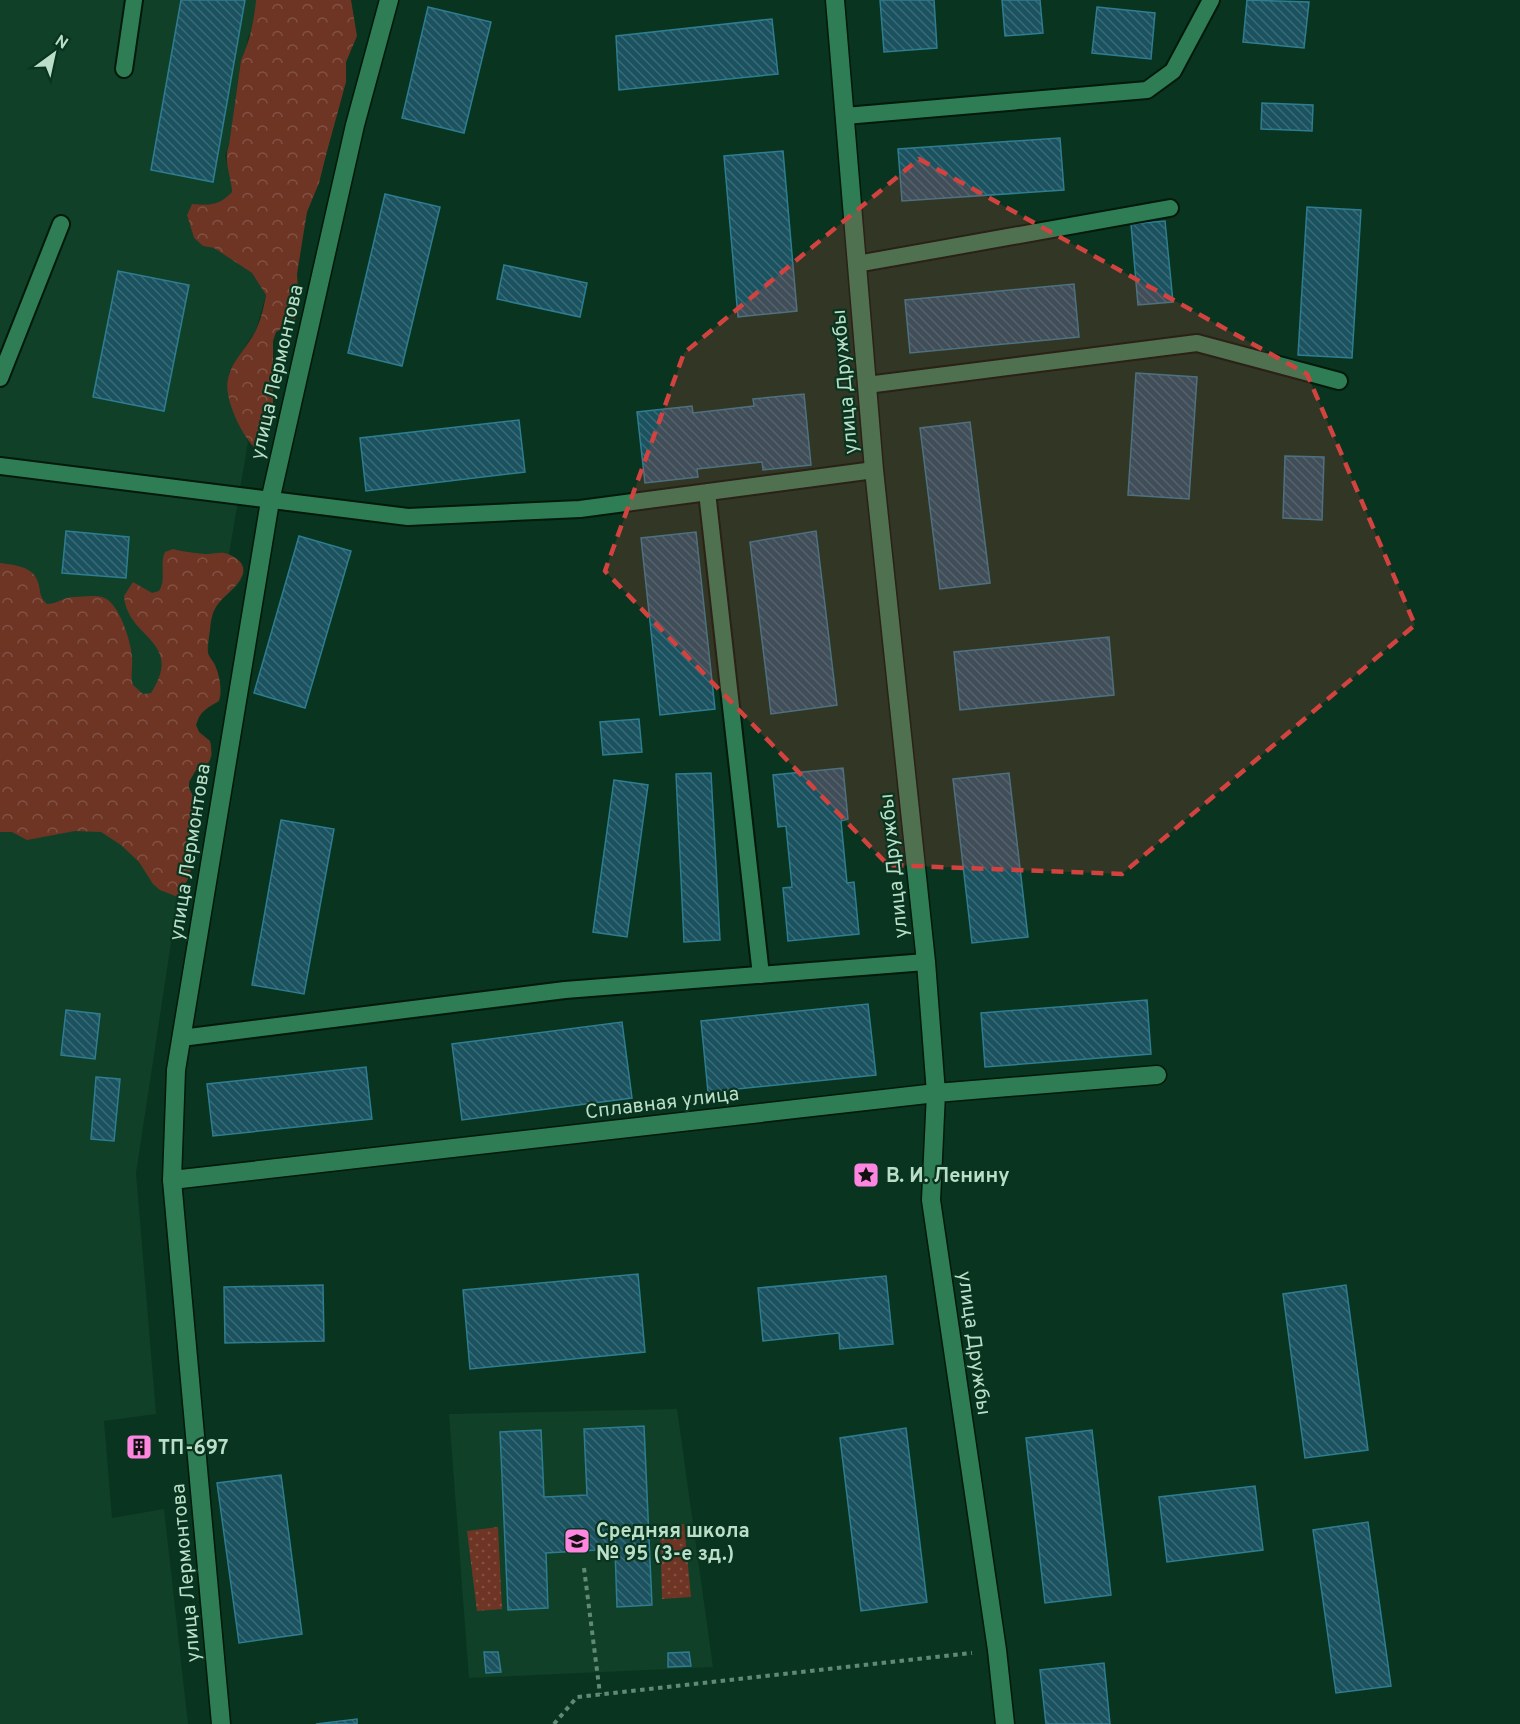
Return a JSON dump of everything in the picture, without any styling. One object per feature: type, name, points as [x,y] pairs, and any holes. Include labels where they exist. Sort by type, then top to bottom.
[{"type":"street","name":"улица Лермонтова","points":[[221,1724],[172,1180],[176,1070],[270,501],[355,125],[389,0]]},
{"type":"street","name":"улица Дружбы","points":[[835,0],[874,470],[926,962],[936,1093],[931,1200],[997,1650],[1005,1724]]},
{"type":"street","name":"Сплавная улица","points":[[172,1180],[936,1093],[1157,1075]]},
{"type":"lane","points":[[124,69],[134,0]]},
{"type":"lane","points":[[845,116],[1147,90],[1173,71],[1211,0]]},
{"type":"lane","points":[[857,264],[1170,208]]},
{"type":"lane","points":[[0,378],[61,224]]},
{"type":"lane","points":[[867,385],[1197,343],[1339,381]]},
{"type":"lane","points":[[0,466],[408,517],[580,509],[874,470]]},
{"type":"lane","points":[[707,492],[761,975]]},
{"type":"lane","points":[[181,1038],[565,990],[926,962]]},
{"type":"path","points":[[584,1568],[600,1694]]},
{"type":"path","points":[[554,1724],[577,1697],[997,1650]]},
{"type":"highlighted area","points":[[919,159],[1307,374],[1415,625],[1122,874],[888,865],[605,571],[684,353]]},
{"type":"shaded area","points":[[0,0],[256,0],[253,26],[241,60],[229,145],[225,156],[232,192],[224,201],[214,204],[192,204],[187,215],[194,238],[203,246],[214,248],[252,273],[266,295],[256,330],[230,370],[227,381],[232,405],[248,442],[229,554],[241,566],[242,572],[241,580],[219,602],[210,621],[208,655],[220,680],[221,694],[219,701],[204,709],[196,725],[199,732],[210,741],[212,755],[209,763],[204,768],[196,770],[189,781],[189,788],[198,814],[196,850],[189,877],[178,897],[136,1173],[156,1414],[104,1421],[112,1518],[164,1509],[188,1724],[0,1724]]},
{"type":"shaded area","name":"Средняя школа № 95 (3-е зд.)","points":[[677,1409],[713,1667],[469,1678],[449,1414]]},
{"type":"green space","points":[[256,0],[351,0],[357,36],[346,62],[346,82],[319,183],[307,212],[297,274],[299,304],[295,320],[276,332],[273,341],[273,424],[256,449],[245,436],[235,416],[227,386],[233,365],[258,326],[266,295],[252,273],[214,248],[203,246],[194,238],[187,215],[192,204],[214,204],[232,192],[227,151],[241,60],[251,31]]},
{"type":"green space","points":[[173,549],[205,554],[228,554],[243,566],[240,579],[218,604],[211,619],[208,653],[218,674],[220,696],[219,701],[202,713],[196,725],[199,732],[210,741],[211,755],[208,763],[196,770],[189,782],[198,814],[196,850],[189,877],[178,897],[160,890],[153,884],[139,862],[121,845],[101,832],[75,831],[27,840],[12,832],[0,832],[0,563],[22,567],[32,573],[38,582],[41,597],[47,604],[74,597],[99,596],[108,600],[119,614],[127,632],[132,657],[133,685],[143,694],[151,693],[160,675],[162,662],[158,650],[134,622],[127,610],[124,596],[133,582],[152,593],[159,591],[162,582],[163,557],[165,552]]},
{"type":"green space","points":[[684,1524],[691,1597],[662,1599],[660,1525]]},
{"type":"green space","points":[[498,1527],[502,1609],[477,1611],[467,1531]]},
{"type":"building","points":[[181,0],[245,0],[213,182],[151,170]]},
{"type":"building","points":[[880,0],[934,0],[937,48],[884,52]]},
{"type":"building","points":[[1002,0],[1040,0],[1043,33],[1005,36]]},
{"type":"building","points":[[1247,0],[1309,2],[1304,48],[1243,42]]},
{"type":"building","points":[[428,7],[491,22],[464,133],[402,118]]},
{"type":"building","points":[[1097,7],[1155,13],[1151,59],[1092,53]]},
{"type":"building","points":[[772,19],[778,74],[619,90],[616,36]]},
{"type":"building","points":[[1262,103],[1313,105],[1312,131],[1261,129]]},
{"type":"building","points":[[1060,138],[1064,190],[902,201],[898,149]]},
{"type":"building","points":[[783,151],[797,311],[738,317],[724,156]]},
{"type":"building","points":[[385,194],[440,207],[402,366],[348,353]]},
{"type":"building","points":[[1307,207],[1361,210],[1352,358],[1298,355]]},
{"type":"building","points":[[1165,221],[1173,302],[1138,305],[1131,224]]},
{"type":"building","points":[[504,265],[587,283],[580,317],[497,299]]},
{"type":"building","points":[[118,271],[189,285],[164,411],[93,397]]},
{"type":"building","points":[[1074,284],[1079,337],[910,353],[905,300]]},
{"type":"building","points":[[1136,373],[1197,377],[1189,499],[1128,495]]},
{"type":"building","points":[[804,394],[811,465],[763,470],[762,462],[697,469],[698,477],[645,483],[637,412],[692,406],[693,413],[754,406],[753,399]]},
{"type":"building","points":[[519,420],[525,472],[366,491],[360,438]]},
{"type":"building","points":[[970,422],[990,583],[940,589],[920,428]]},
{"type":"building","points":[[1285,456],[1324,457],[1322,520],[1283,518]]},
{"type":"building","points":[[66,531],[129,537],[126,578],[62,573]]},
{"type":"building","points":[[816,531],[837,705],[771,714],[750,542]]},
{"type":"building","points":[[696,532],[715,709],[660,715],[641,538]]},
{"type":"building","points":[[299,536],[351,551],[305,708],[254,693]]},
{"type":"building","points":[[1109,637],[1114,695],[960,710],[954,652]]},
{"type":"building","points":[[639,719],[642,752],[603,755],[600,722]]},
{"type":"building","points":[[843,768],[848,819],[841,821],[847,883],[854,882],[859,934],[788,941],[783,888],[792,887],[786,826],[778,827],[773,775]]},
{"type":"building","points":[[711,773],[720,940],[684,942],[676,774]]},
{"type":"building","points":[[1009,773],[1028,937],[972,943],[953,779]]},
{"type":"building","points":[[614,780],[648,785],[627,937],[593,932]]},
{"type":"building","points":[[281,820],[334,829],[304,994],[252,985]]},
{"type":"building","points":[[1147,1000],[1151,1054],[985,1067],[981,1013]]},
{"type":"building","points":[[868,1004],[876,1075],[708,1092],[701,1021]]},
{"type":"building","points":[[66,1010],[100,1014],[95,1059],[61,1055]]},
{"type":"building","points":[[622,1022],[632,1098],[462,1120],[452,1044]]},
{"type":"building","points":[[366,1067],[372,1119],[213,1136],[207,1084]]},
{"type":"building","points":[[96,1077],[120,1079],[114,1141],[91,1139]]},
{"type":"building","points":[[638,1274],[645,1352],[470,1369],[463,1290]]},
{"type":"building","points":[[886,1276],[893,1344],[840,1349],[839,1333],[763,1341],[758,1288]]},
{"type":"building","points":[[323,1285],[324,1341],[225,1343],[224,1287]]},
{"type":"building","points":[[1346,1285],[1368,1450],[1305,1458],[1283,1294]]},
{"type":"building","points":[[644,1426],[652,1605],[617,1607],[615,1549],[546,1553],[548,1608],[508,1610],[500,1432],[541,1430],[544,1497],[587,1495],[584,1429]]},
{"type":"building","points":[[906,1428],[927,1602],[861,1611],[840,1438]]},
{"type":"building","points":[[1092,1430],[1111,1595],[1045,1603],[1026,1438]]},
{"type":"building","name":"ТП-697","points":[[146,1439],[146,1455],[132,1455],[131,1440]]},
{"type":"building","points":[[281,1475],[302,1634],[239,1643],[217,1483]]},
{"type":"building","points":[[1255,1486],[1263,1550],[1167,1562],[1159,1497]]},
{"type":"building","points":[[1368,1522],[1391,1686],[1336,1693],[1313,1530]]},
{"type":"building","points":[[484,1652],[498,1652],[501,1672],[486,1673]]},
{"type":"building","points":[[689,1652],[691,1666],[668,1667],[668,1653]]},
{"type":"building","points":[[1104,1663],[1110,1724],[1046,1724],[1040,1670]]},
{"type":"building","points":[[357,1719],[357,1724],[316,1724]]},
{"type":"place","name":"В. И. Ленину","points":[[866,1175]]},
{"type":"place","name":"ТП-697","points":[[139,1447]]},
{"type":"place","name":"Средняя школа № 95 (3-е зд.)","points":[[577,1541]]}]
